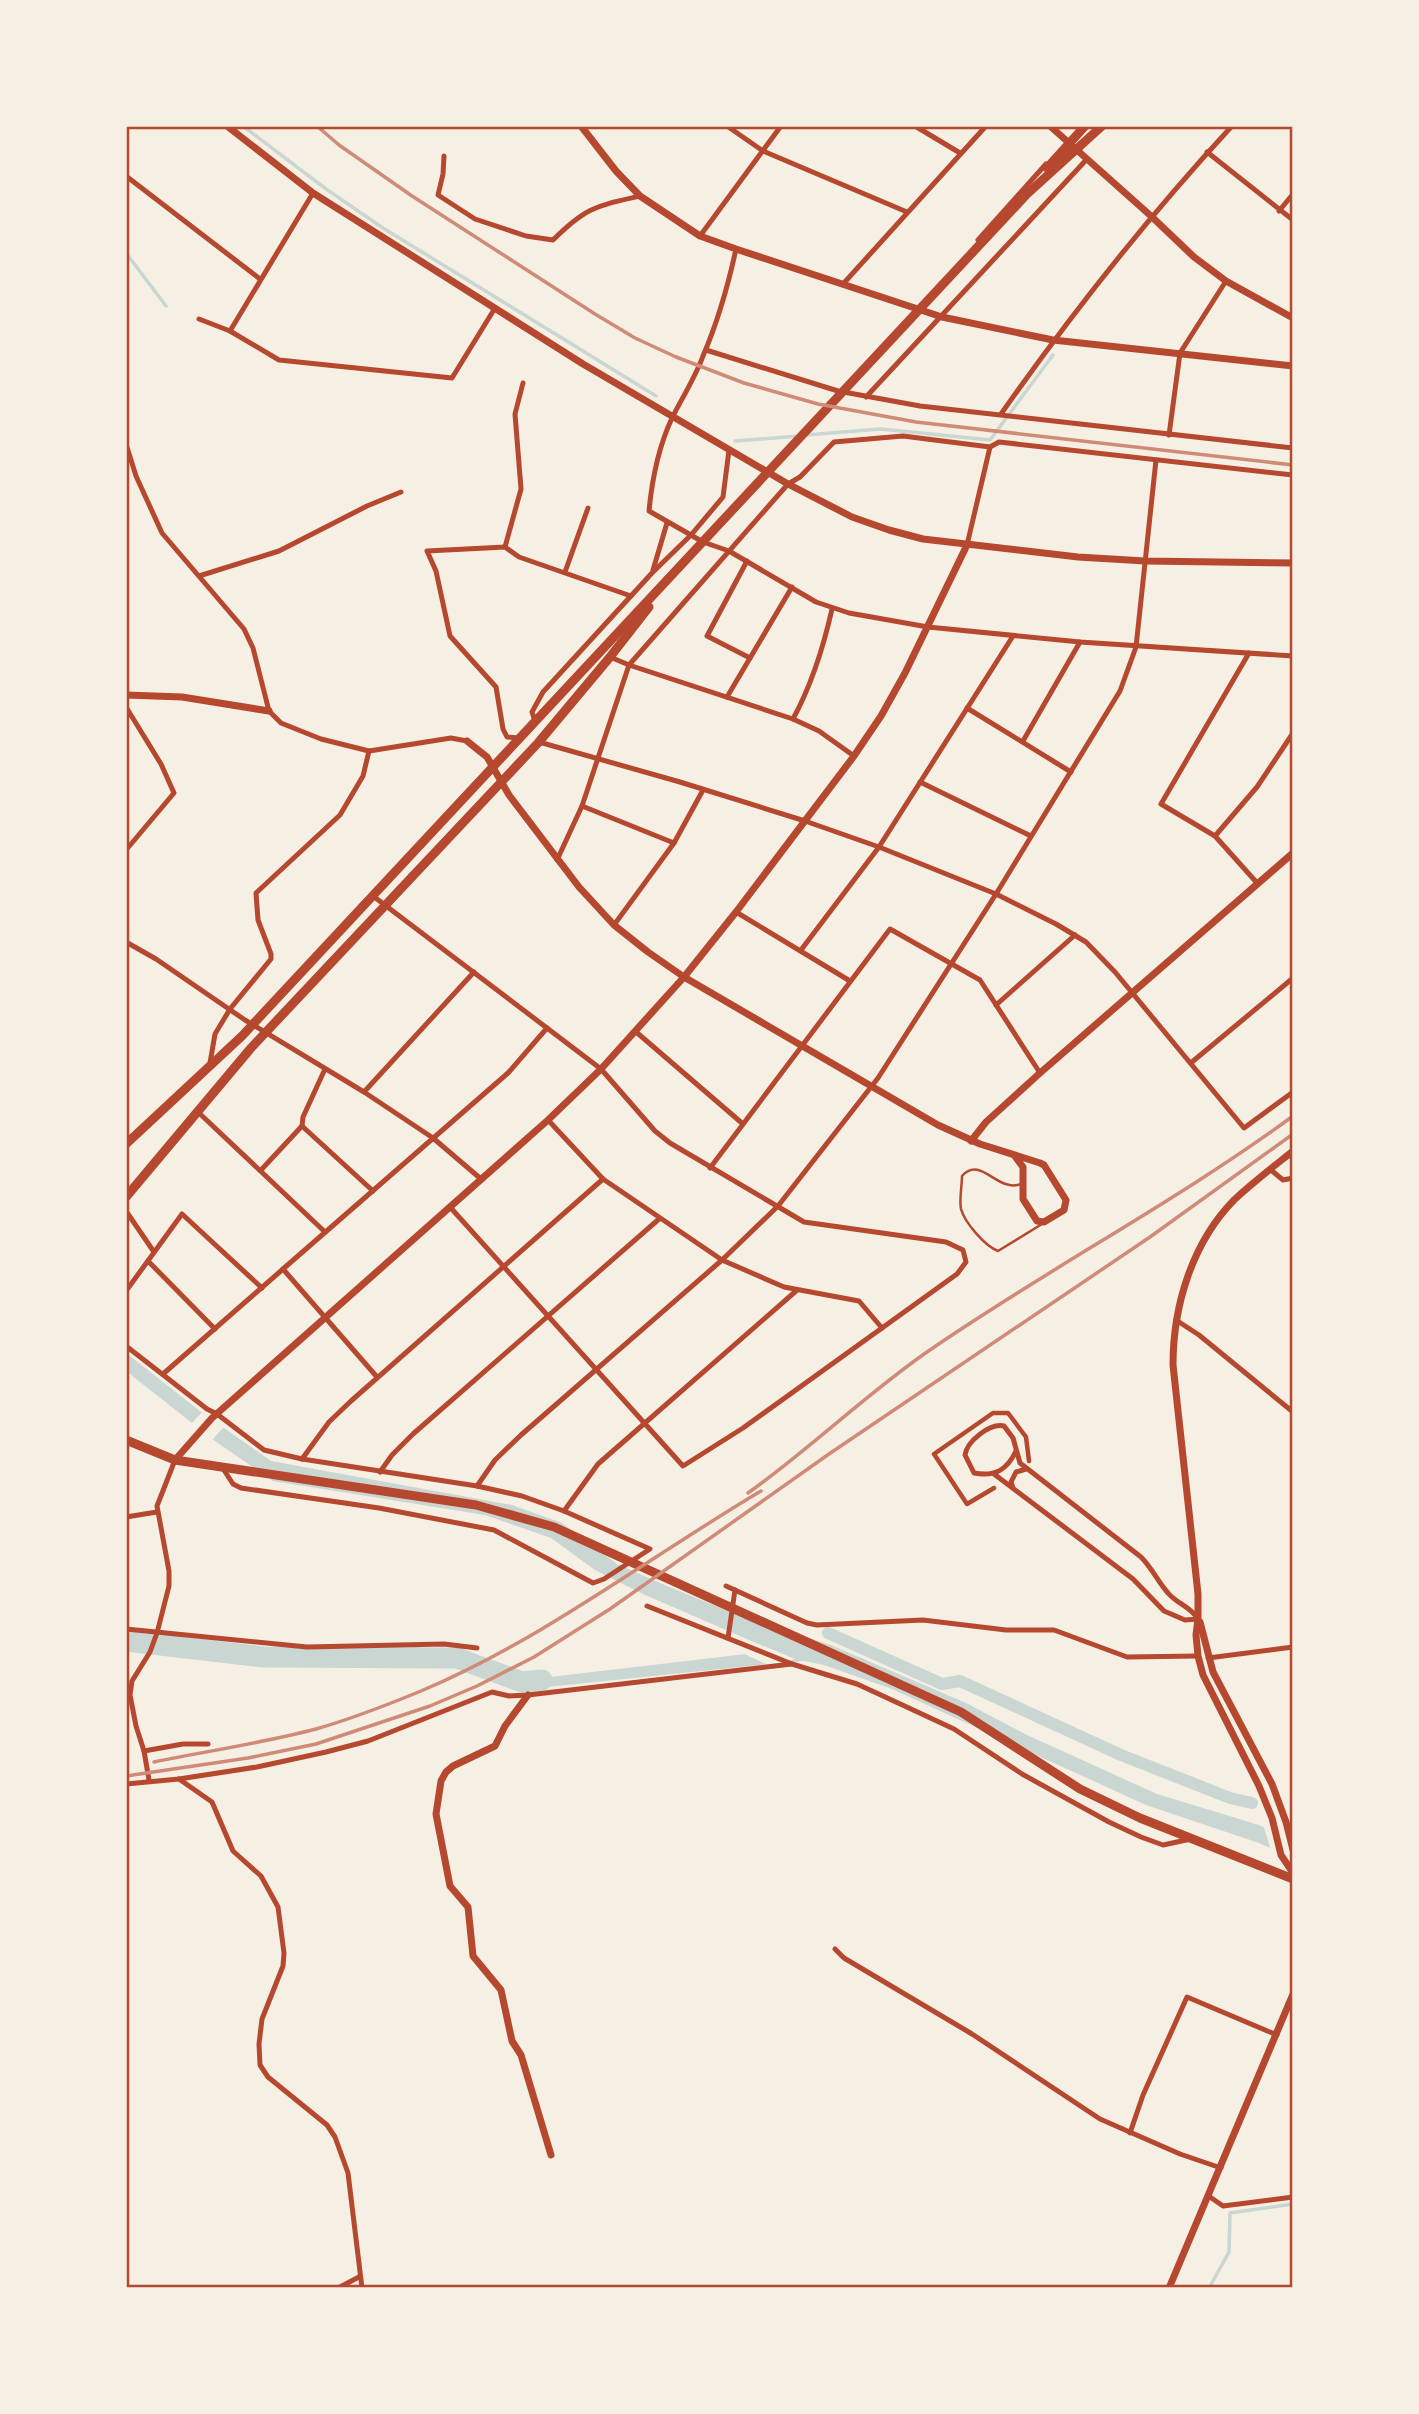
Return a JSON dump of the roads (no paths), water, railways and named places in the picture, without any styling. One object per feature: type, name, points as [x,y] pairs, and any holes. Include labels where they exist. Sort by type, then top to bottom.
[{"type":"main road","points":[[126,1144],[252,1025],[1027,194],[1085,126]]},
{"type":"main road","points":[[1027,194],[1102,126]]},
{"type":"main road","points":[[126,1197],[265,1033],[539,742],[610,657],[681,565]]},
{"type":"main road","points":[[126,1440],[175,1460],[476,1505],[554,1527],[961,1712],[1080,1789],[1140,1818],[1293,1879]]},
{"type":"street","points":[[227,126],[313,193],[672,418],[834,509],[870,524],[923,539],[1078,557],[1145,561],[1293,563],[1293,555]]},
{"type":"street","points":[[581,126],[616,171],[640,196],[700,236],[736,249],[943,317],[1053,340],[1293,366]]},
{"type":"street","points":[[727,126],[763,150],[907,212]]},
{"type":"street","points":[[700,236],[781,126]]},
{"type":"street","points":[[915,126],[960,153]]},
{"type":"street","points":[[843,284],[986,126]]},
{"type":"street","points":[[1050,126],[1194,257],[1226,281],[1293,318]]},
{"type":"street","points":[[1002,414],[1053,340],[1151,216],[1231,126]]},
{"type":"street","points":[[838,391],[917,308],[1066,140]]},
{"type":"street","points":[[1207,152],[1293,220]]},
{"type":"street","points":[[444,156],[438,195],[475,219],[526,236],[553,240],[590,209],[640,196]]},
{"type":"street","points":[[866,397],[1087,159]]},
{"type":"street","points":[[126,176],[260,279]]},
{"type":"street","points":[[230,331],[313,193]]},
{"type":"street","points":[[1279,211],[1293,194]]},
{"type":"street","points":[[736,249],[719,319],[672,418],[657,457],[649,512],[703,542],[729,551],[816,603],[832,609],[928,627],[1013,636],[1136,647],[1293,656]]},
{"type":"street","points":[[1169,435],[1180,353],[1226,281]]},
{"type":"street","points":[[199,319],[230,331],[279,359],[452,378],[495,308]]},
{"type":"street","points":[[706,350],[838,391],[866,397],[920,406],[1293,448]]},
{"type":"street","points":[[505,547],[521,489],[515,414],[523,383]]},
{"type":"street","points":[[770,472],[787,456],[799,432]]},
{"type":"street","points":[[557,860],[583,806],[629,665],[788,484],[800,477],[834,442],[903,436],[990,447],[999,442],[1293,475]]},
{"type":"street","points":[[126,444],[136,476],[162,533],[244,629],[253,648],[269,710],[281,723],[298,731],[369,751],[451,738],[467,741],[494,766],[501,783],[557,860],[614,925],[684,977],[938,1125],[971,1141],[1014,1155],[1044,1165],[1066,1200],[1063,1210],[1044,1222],[1037,1221],[1023,1199],[1023,1167],[1014,1155]]},
{"type":"street","points":[[149,1780],[130,1695],[132,1681],[150,1652],[157,1634],[169,1586],[164,1538],[157,1506],[175,1460],[214,1416],[548,1120],[601,1069],[684,977],[805,821],[881,716],[967,545],[990,447]]},
{"type":"street","points":[[535,721],[532,712],[543,692],[723,498],[729,450]]},
{"type":"street","points":[[477,1486],[495,1460],[722,1260],[778,1206],[872,1087],[996,894],[1120,691],[1136,647],[1156,460]]},
{"type":"street","points":[[199,576],[279,551],[367,506],[401,492]]},
{"type":"street","points":[[565,572],[588,508]]},
{"type":"street","points":[[652,573],[667,523]]},
{"type":"street","points":[[519,738],[507,737],[503,729],[496,687],[450,636],[436,572],[427,551],[505,547],[519,556],[631,596]]},
{"type":"street","points":[[747,561],[707,636],[750,658]]},
{"type":"street","points":[[727,697],[792,587]]},
{"type":"street","points":[[793,719],[810,687],[832,609]]},
{"type":"street","points":[[801,950],[879,847],[1013,636]]},
{"type":"street","points":[[1023,741],[1080,642]]},
{"type":"street","points":[[1249,653],[1161,804],[1215,836],[1258,885]]},
{"type":"street","points":[[610,657],[793,719],[818,731],[854,756]]},
{"type":"street","points":[[126,695],[174,696],[269,710]]},
{"type":"street","points":[[126,707],[161,764],[174,793],[126,850]]},
{"type":"street","points":[[967,708],[1071,772]]},
{"type":"street","points":[[1215,836],[1257,787],[1293,733]]},
{"type":"street","points":[[539,742],[805,821],[879,847],[996,894],[1075,935],[1104,960],[1192,1062],[1244,1128],[1293,1092]]},
{"type":"street","points":[[208,1069],[215,1034],[230,1009],[271,959],[258,920],[256,893],[340,815],[363,776],[369,751]]},
{"type":"street","points":[[920,782],[1031,836]]},
{"type":"street","points":[[614,925],[674,843],[703,790]]},
{"type":"street","points":[[583,806],[674,843]]},
{"type":"street","points":[[971,1141],[986,1122],[1040,1073],[1293,853]]},
{"type":"street","points":[[373,896],[601,1069],[656,1132],[710,1168],[804,1222],[953,1243],[963,1250],[966,1256],[963,1268],[743,1428],[683,1466],[450,1207]]},
{"type":"street","points":[[736,912],[850,981]]},
{"type":"street","points":[[710,1168],[890,929],[980,980],[1040,1073]]},
{"type":"street","points":[[996,1005],[1075,935]]},
{"type":"street","points":[[126,942],[156,959],[252,1025],[364,1092],[433,1138],[481,1179]]},
{"type":"street","points":[[364,1092],[474,972]]},
{"type":"street","points":[[1192,1062],[1293,978]]},
{"type":"street","points":[[163,1374],[508,1073],[547,1028]]},
{"type":"street","points":[[635,1031],[743,1124]]},
{"type":"street","points":[[261,1170],[302,1126],[303,1117],[325,1069]]},
{"type":"street","points":[[198,1112],[326,1231]]},
{"type":"street","points":[[548,1120],[603,1179],[722,1260],[796,1291],[859,1301],[881,1328]]},
{"type":"street","points":[[302,1126],[373,1191]]},
{"type":"street","points":[[1293,1151],[1234,1201],[1215,1224],[1190,1272],[1176,1320],[1173,1345],[1173,1376],[1198,1594],[1198,1656],[1210,1691],[1254,1775],[1272,1818],[1281,1855],[1293,1873]]},
{"type":"street","points":[[1271,1170],[1283,1180],[1293,1178]]},
{"type":"street","points":[[302,1459],[329,1422],[377,1377],[603,1179]]},
{"type":"street","points":[[126,1211],[154,1252]]},
{"type":"street","points":[[126,1291],[182,1214],[262,1288]]},
{"type":"street","points":[[380,1472],[413,1434],[659,1219]]},
{"type":"street","points":[[148,1261],[215,1329]]},
{"type":"street","points":[[283,1269],[377,1377]]},
{"type":"street","points":[[564,1511],[598,1464],[796,1291]]},
{"type":"street","points":[[1176,1320],[1199,1335],[1293,1412]]},
{"type":"street","points":[[126,1346],[214,1416],[264,1450],[302,1459],[477,1486],[522,1496],[564,1511],[650,1549],[604,1579],[593,1583],[494,1530],[379,1508],[241,1488],[233,1484],[222,1467]]},
{"type":"street","points":[[994,1488],[967,1504],[934,1454],[993,1413],[1008,1413],[1026,1437],[1029,1461]]},
{"type":"street","points":[[1016,1451],[1006,1467],[994,1474],[974,1473],[965,1455],[970,1442],[995,1425],[1004,1426],[1013,1438],[1020,1463],[1141,1557],[1169,1595],[1189,1607],[1198,1619],[1208,1658],[1220,1686],[1272,1784],[1293,1850]]},
{"type":"street","points":[[1013,1488],[1011,1482],[1016,1472],[1028,1469]]},
{"type":"street","points":[[994,1474],[1132,1579],[1164,1611],[1185,1620],[1198,1619]]},
{"type":"street","points":[[126,1517],[157,1511]]},
{"type":"street","points":[[726,1586],[734,1593],[817,1625],[923,1620],[1006,1630],[1054,1630],[1127,1657],[1198,1656]]},
{"type":"street","points":[[729,1635],[734,1593]]},
{"type":"street","points":[[647,1606],[729,1635],[783,1661],[857,1684],[954,1729],[1022,1774],[1108,1822],[1141,1837],[1163,1845],[1191,1839]]},
{"type":"street","points":[[126,1629],[307,1647],[444,1644],[477,1648]]},
{"type":"street","points":[[1208,1658],[1293,1647]]},
{"type":"street","points":[[126,1784],[257,1767],[368,1741],[492,1692],[509,1696],[528,1695],[792,1664]]},
{"type":"street","points":[[528,1695],[505,1726],[495,1746],[446,1772],[441,1781],[436,1814],[450,1886],[467,1908],[473,1956],[504,1997],[512,2041],[521,2055],[551,2155]]},
{"type":"street","points":[[126,1726],[135,1726]]},
{"type":"street","points":[[144,1751],[183,1744],[208,1744]]},
{"type":"street","points":[[179,1779],[212,1802],[233,1851],[261,1876],[278,1907],[284,1953],[282,1966],[262,2019],[258,2045],[260,2065],[268,2077],[327,2125],[335,2137],[348,2173],[362,2288]]},
{"type":"street","points":[[835,1949],[844,1958],[972,2034],[1100,2119],[1180,2154],[1221,2168]]},
{"type":"street","points":[[1169,2288],[1210,2197],[1293,1995]]},
{"type":"street","points":[[1130,2133],[1143,2095],[1187,1997],[1277,2035]]},
{"type":"street","points":[[1210,2197],[1223,2206],[1293,2197]]},
{"type":"street","points":[[338,2288],[359,2277]]},
{"type":"lane","points":[[1024,1182],[1013,1186],[1000,1184],[991,1175],[976,1169],[967,1171],[961,1176],[961,1209],[974,1231],[998,1251],[1044,1222]]},
{"type":"waterway","points":[[243,126],[383,228],[656,396]]},
{"type":"waterway","points":[[126,253],[166,306]]},
{"type":"waterway","points":[[806,435],[881,429],[990,440],[1053,355]]},
{"type":"waterway","points":[[735,441],[799,436]]},
{"type":"waterway","points":[[828,1633],[942,1684],[960,1681],[1121,1755],[1230,1798],[1252,1803]]},
{"type":"waterway","points":[[126,1641],[263,1657],[457,1658],[522,1682],[542,1680]]},
{"type":"waterway","points":[[416,1652],[425,1658]]},
{"type":"waterway","points":[[1209,2288],[1229,2252],[1230,2213],[1293,2204]]},
{"type":"railway","points":[[317,126],[339,145],[412,196],[595,314],[635,338],[676,357],[744,383],[818,404],[916,422],[1293,465]]},
{"type":"railway","points":[[748,1493],[927,1352],[1018,1292],[1157,1207],[1293,1116]]},
{"type":"railway","points":[[126,1776],[248,1758],[316,1744],[430,1706],[534,1657],[610,1609],[829,1454],[1150,1237],[1293,1134]]},
{"type":"railway","points":[[154,1762],[316,1729],[369,1712],[466,1671],[552,1623],[761,1491]]}]
